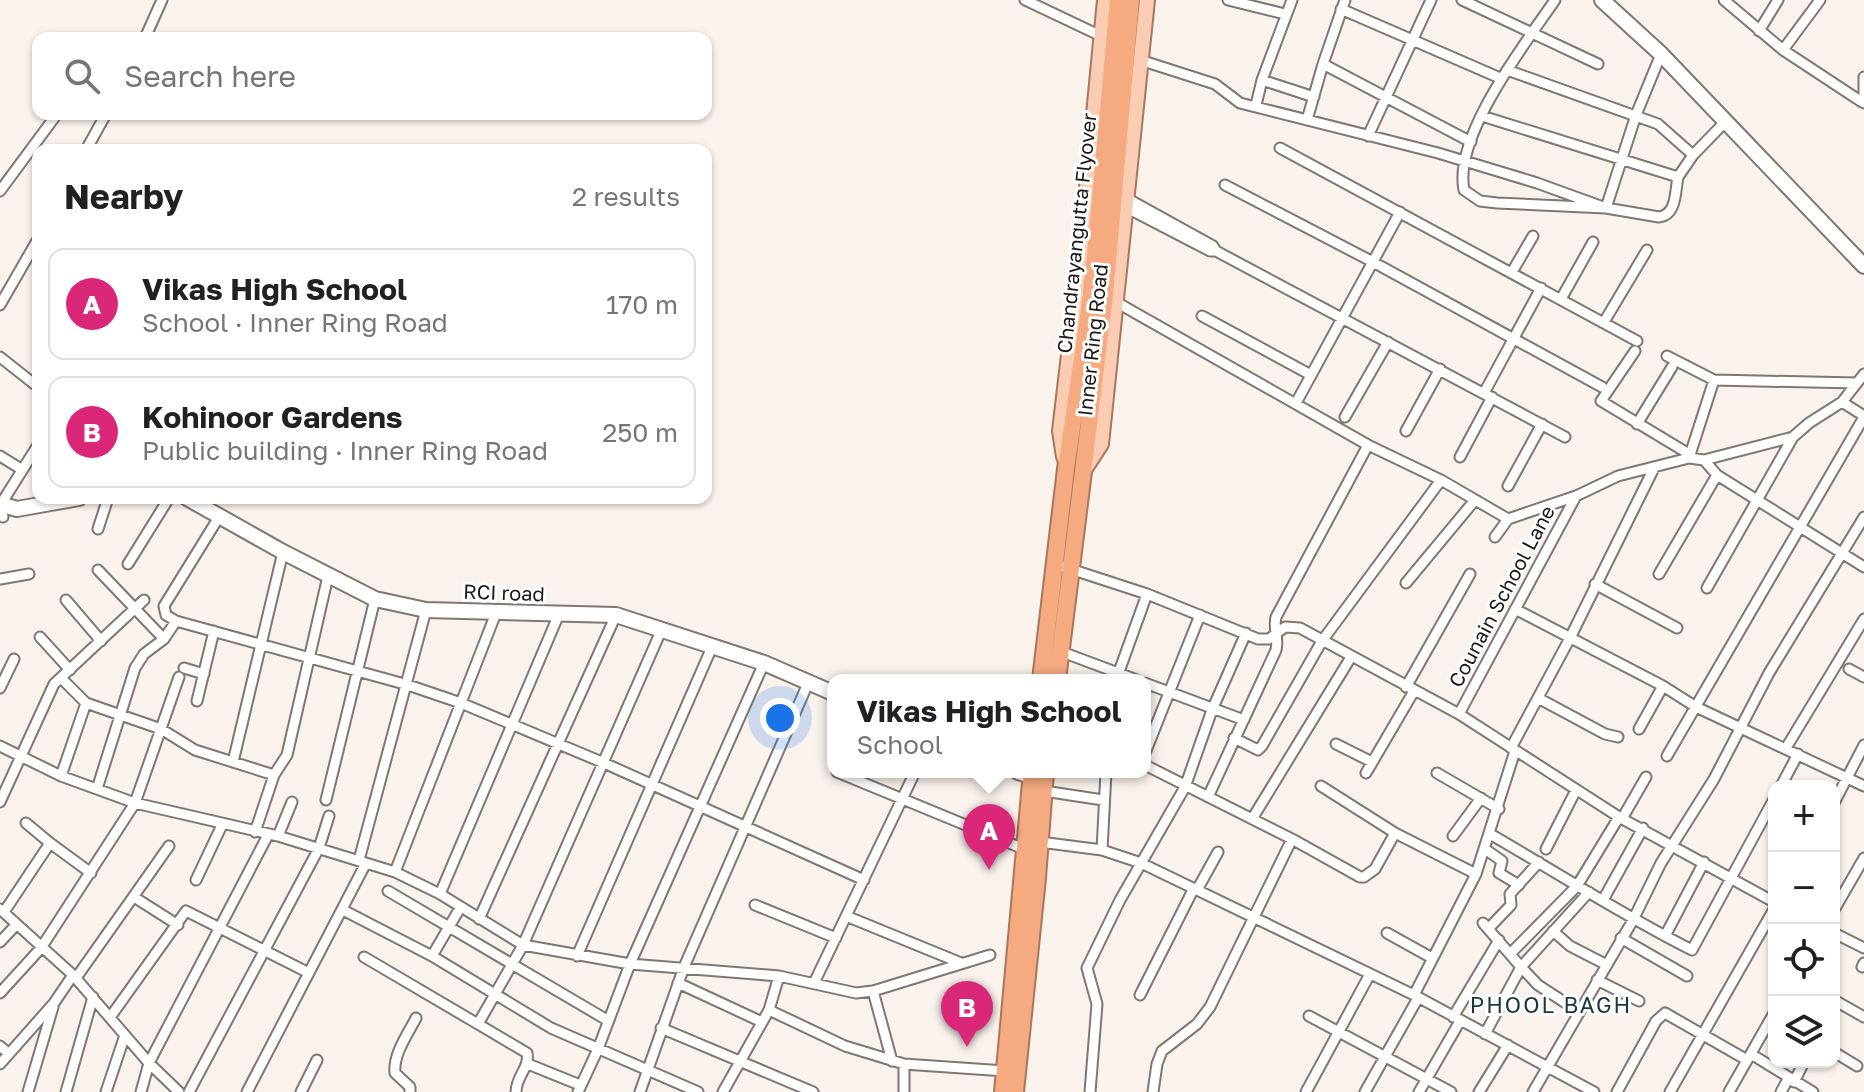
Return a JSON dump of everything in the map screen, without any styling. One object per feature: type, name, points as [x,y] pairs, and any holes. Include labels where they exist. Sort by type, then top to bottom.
[{"type":"highway","name":"Chandrayangutta Flyover","points":[[1084,470],[1079,441],[1094,274],[1107,0]]},
{"type":"highway","name":"Chandrayangutta Flyover","points":[[1066,469],[1079,441],[1115,195],[1131,0]]},
{"type":"highway","name":"Inner Ring Road","points":[[1042,674],[1066,469]]},
{"type":"highway","name":"Inner Ring Road","points":[[1058,674],[1084,470]]},
{"type":"highway","points":[[1003,1092],[1031,778]]},
{"type":"highway","points":[[1015,1092],[1044,791],[1035,778]]},
{"type":"main road","name":"Inner Ring Road","points":[[1066,469],[1060,431],[1107,0]]},
{"type":"main road","name":"Inner Ring Road","points":[[1084,470],[1101,444],[1147,0]]},
{"type":"street","points":[[148,32],[162,0]]},
{"type":"street","points":[[1025,0],[1101,36]]},
{"type":"street","points":[[1228,0],[1285,14]]},
{"type":"street","points":[[1256,105],[1262,80],[1292,0]]},
{"type":"street","points":[[1368,136],[1431,0]]},
{"type":"street","points":[[1462,0],[1598,64]]},
{"type":"street","points":[[1489,12],[1496,0]]},
{"type":"street","points":[[1555,0],[1503,74],[1482,116],[1463,162],[1464,190],[1480,201],[1606,208],[1665,217],[1673,205],[1678,177],[1693,155],[1725,122]]},
{"type":"street","points":[[1602,0],[1661,54],[1864,266]]},
{"type":"street","points":[[1724,0],[1783,50],[1863,102]]},
{"type":"street","points":[[1759,31],[1778,0]]},
{"type":"street","points":[[1783,50],[1820,0]]},
{"type":"street","points":[[1307,120],[1343,4],[1412,41],[1503,74],[1636,115],[1668,130],[1693,155]]},
{"type":"street","points":[[1606,208],[1636,115],[1661,54]]},
{"type":"street","points":[[1140,60],[1215,84],[1235,100],[1537,183],[1606,208]]},
{"type":"street","points":[[1323,64],[1471,142]]},
{"type":"street","points":[[1863,102],[1864,77]]},
{"type":"street","points":[[1262,80],[1314,97]]},
{"type":"street","points":[[1482,116],[1678,177]]},
{"type":"street","points":[[35,144],[53,120]]},
{"type":"street","points":[[89,144],[103,120]]},
{"type":"street","points":[[0,191],[32,148]]},
{"type":"street","points":[[1280,148],[1604,322],[1636,346],[1601,401],[1689,456],[1704,460],[1793,437]]},
{"type":"street","points":[[1225,185],[1602,387]]},
{"type":"street","points":[[1127,204],[1213,246],[1216,251],[1565,437]]},
{"type":"street","points":[[1296,403],[1400,212]]},
{"type":"street","points":[[1512,272],[1533,236]]},
{"type":"street","points":[[1561,299],[1593,242]]},
{"type":"street","points":[[0,305],[32,249]]},
{"type":"street","points":[[1604,322],[1647,250]]},
{"type":"street","points":[[1460,457],[1513,338],[1541,288]]},
{"type":"street","points":[[1116,302],[1368,445],[1441,480],[1508,519]]},
{"type":"street","points":[[1202,316],[1311,375]]},
{"type":"street","points":[[1345,417],[1388,342]]},
{"type":"street","points":[[1667,356],[1714,380],[1857,383]]},
{"type":"street","points":[[0,357],[32,382]]},
{"type":"street","points":[[1637,424],[1672,367]]},
{"type":"street","points":[[1406,431],[1440,369]]},
{"type":"street","points":[[1707,588],[1793,437],[1842,402],[1864,374]]},
{"type":"street","points":[[1689,456],[1714,380]]},
{"type":"street","points":[[1667,756],[1864,416],[1842,402]]},
{"type":"street","points":[[1508,486],[1542,424]]},
{"type":"street","points":[[1208,797],[1276,650],[1276,617],[1368,445]]},
{"type":"street","points":[[1,511],[32,453]]},
{"type":"street","points":[[0,456],[21,469]]},
{"type":"street","points":[[1495,537],[1508,519],[1576,496],[1618,476],[1689,456]]},
{"type":"street","points":[[1704,460],[1717,475],[1864,567]]},
{"type":"street","points":[[1365,1092],[1476,874],[1499,809],[1513,750],[1654,468]]},
{"type":"street","points":[[1659,574],[1717,475]]},
{"type":"street","points":[[1234,738],[1258,750],[1262,746],[1322,641],[1441,480]]},
{"type":"street","name":"Counain School Lane","points":[[1459,714],[1576,496]]},
{"type":"street","points":[[1406,583],[1475,500]]},
{"type":"street","points":[[1,511],[45,504]]},
{"type":"street","points":[[98,529],[106,504]]},
{"type":"street","points":[[128,564],[165,504]]},
{"type":"street","name":"RCI road","points":[[197,504],[375,599],[426,610],[616,615],[764,663],[827,690]]},
{"type":"street","points":[[219,517],[164,606],[166,615],[176,621],[408,685],[461,703],[604,763],[864,880]]},
{"type":"street","points":[[1533,1092],[1714,779],[1769,673],[1864,517]]},
{"type":"street","points":[[233,762],[283,552]]},
{"type":"street","points":[[1055,564],[1147,594],[1265,641],[1292,625],[1459,714],[1621,817],[1768,899]]},
{"type":"street","points":[[98,570],[140,604],[164,639]]},
{"type":"street","points":[[0,579],[29,574]]},
{"type":"street","points":[[1366,773],[1470,574]]},
{"type":"street","points":[[255,832],[274,775],[287,755],[328,576]]},
{"type":"street","points":[[1595,584],[1677,628]]},
{"type":"street","points":[[1118,674],[1147,594]]},
{"type":"street","points":[[326,800],[375,599]]},
{"type":"street","points":[[66,600],[101,641]]},
{"type":"street","points":[[0,802],[54,684],[140,604]]},
{"type":"street","points":[[1515,609],[1663,686],[1696,707],[1864,786]]},
{"type":"street","points":[[247,1092],[343,910],[363,861],[426,610]]},
{"type":"street","points":[[395,872],[496,613]]},
{"type":"street","points":[[440,894],[559,614]]},
{"type":"street","points":[[479,919],[616,615]]},
{"type":"street","points":[[1151,738],[1200,615]]},
{"type":"street","points":[[1786,748],[1864,619]]},
{"type":"street","points":[[97,789],[139,660],[164,639],[176,621]]},
{"type":"street","points":[[197,701],[214,631]]},
{"type":"street","points":[[478,1024],[523,945],[661,631]]},
{"type":"street","points":[[1090,1092],[1097,1004],[1087,968],[1141,863],[1185,787],[1212,710],[1246,633]]},
{"type":"street","points":[[40,637],[70,670]]},
{"type":"street","points":[[577,956],[712,647]]},
{"type":"street","points":[[1062,652],[1112,674]]},
{"type":"street","points":[[1252,819],[1351,657]]},
{"type":"street","points":[[0,688],[14,659]]},
{"type":"street","points":[[528,1064],[579,1089],[598,1049],[630,964],[764,663]]},
{"type":"street","points":[[1849,669],[1864,677]]},
{"type":"street","points":[[0,993],[41,948],[135,803],[182,673],[204,674]]},
{"type":"street","points":[[61,678],[86,703],[161,729],[195,750],[274,775]]},
{"type":"street","points":[[640,1092],[684,967],[809,681]]},
{"type":"street","points":[[1151,686],[1244,720]]},
{"type":"street","points":[[1639,729],[1663,686]]},
{"type":"street","points":[[1538,698],[1605,734],[1618,737]]},
{"type":"street","points":[[61,776],[86,703]]},
{"type":"street","points":[[1336,744],[1372,762]]},
{"type":"street","points":[[1840,791],[1864,745]]},
{"type":"street","points":[[0,746],[61,776],[135,803],[319,848],[395,872],[440,894],[523,945],[630,964],[779,976],[856,993],[873,991],[990,955]]},
{"type":"street","points":[[1784,780],[1798,754]]},
{"type":"street","points":[[1151,768],[1364,877],[1375,869],[1395,833]]},
{"type":"street","points":[[1437,773],[1499,809]]},
{"type":"street","points":[[1510,954],[1577,886],[1646,777]]},
{"type":"street","points":[[851,778],[1024,849]]},
{"type":"street","points":[[814,983],[912,778]]},
{"type":"street","points":[[1102,850],[1105,778]]},
{"type":"street","points":[[1321,786],[1395,833],[1476,874]]},
{"type":"street","points":[[1546,849],[1576,790]]},
{"type":"street","points":[[1044,791],[1103,800]]},
{"type":"street","points":[[1453,836],[1481,798]]},
{"type":"street","points":[[141,1092],[149,1063],[218,927],[292,802]]},
{"type":"street","points":[[1490,834],[1633,920],[1692,950],[1768,810]]},
{"type":"street","points":[[189,1092],[319,848],[329,816]]},
{"type":"street","points":[[26,823],[91,873]]},
{"type":"street","points":[[196,880],[222,825]]},
{"type":"street","points":[[1603,900],[1643,828]]},
{"type":"street","points":[[1153,1092],[1162,1051],[1197,1024],[1210,1007],[1292,839]]},
{"type":"street","points":[[1040,842],[1102,850],[1141,863],[1416,997],[1508,1045],[1578,1088],[1594,1092]]},
{"type":"street","points":[[50,843],[2,911],[74,977],[149,1063],[179,1092]]},
{"type":"street","points":[[0,1064],[54,1003],[169,846]]},
{"type":"street","points":[[1485,849],[1502,861],[1499,873],[1519,885]]},
{"type":"street","points":[[1140,995],[1218,852]]},
{"type":"street","points":[[1840,900],[1864,858]]},
{"type":"street","points":[[1539,862],[1509,896],[1511,905],[1486,926],[1538,985],[1578,1011]]},
{"type":"street","points":[[1665,936],[1704,862]]},
{"type":"street","points":[[388,891],[607,1020]]},
{"type":"street","points":[[1485,1034],[1521,967],[1589,892]]},
{"type":"street","points":[[134,897],[178,925]]},
{"type":"street","points":[[755,905],[836,938]]},
{"type":"street","points":[[432,956],[460,908]]},
{"type":"street","points":[[343,910],[432,956],[551,1028],[698,1092]]},
{"type":"street","points":[[111,1016],[186,911],[309,973]]},
{"type":"street","points":[[846,916],[961,963]]},
{"type":"street","points":[[1670,1092],[1768,919]]},
{"type":"street","points":[[0,942],[16,925]]},
{"type":"street","points":[[1553,931],[1570,946],[1605,964]]},
{"type":"street","points":[[1387,933],[1432,958]]},
{"type":"street","points":[[1840,936],[1864,948]]},
{"type":"street","points":[[1621,938],[1687,976]]},
{"type":"street","points":[[1419,1092],[1499,940]]},
{"type":"street","points":[[364,957],[524,1050],[529,1055],[528,1064],[516,1082],[516,1092]]},
{"type":"street","points":[[1306,1092],[1370,974]]},
{"type":"street","points":[[723,1092],[769,1010],[779,976]]},
{"type":"street","points":[[1597,980],[1639,1001]]},
{"type":"street","points":[[678,983],[762,1022]]},
{"type":"street","points":[[873,991],[892,1061]]},
{"type":"street","points":[[66,1092],[93,997]]},
{"type":"street","points":[[28,1092],[54,1003]]},
{"type":"street","points":[[1840,1003],[1864,1017]]},
{"type":"street","points":[[769,1010],[845,1046],[892,1061],[1005,1071]]},
{"type":"street","points":[[1617,1092],[1660,1016],[1665,1013],[1813,1092]]},
{"type":"street","points":[[1309,1016],[1451,1092]]},
{"type":"street","points":[[410,1092],[410,1087],[395,1073],[394,1066],[416,1018]]},
{"type":"street","points":[[1729,1092],[1768,1025]]},
{"type":"street","points":[[661,1028],[813,1092]]},
{"type":"street","points":[[106,1092],[125,1035]]},
{"type":"street","points":[[1479,1092],[1508,1045]]},
{"type":"street","points":[[0,1046],[9,1054]]},
{"type":"street","points":[[1840,1056],[1857,1066]]},
{"type":"street","points":[[301,1092],[317,1060]]},
{"type":"street","points":[[904,1064],[904,1092]]},
{"type":"street","points":[[1781,1092],[1800,1068]]},
{"type":"place","name":"Vikas High School","points":[[989,870]]},
{"type":"place","name":"Kohinoor Gardens","points":[[967,1047]]},
{"type":"district","name":"PHOOL BAGH","points":[[1551,1004]]}]
